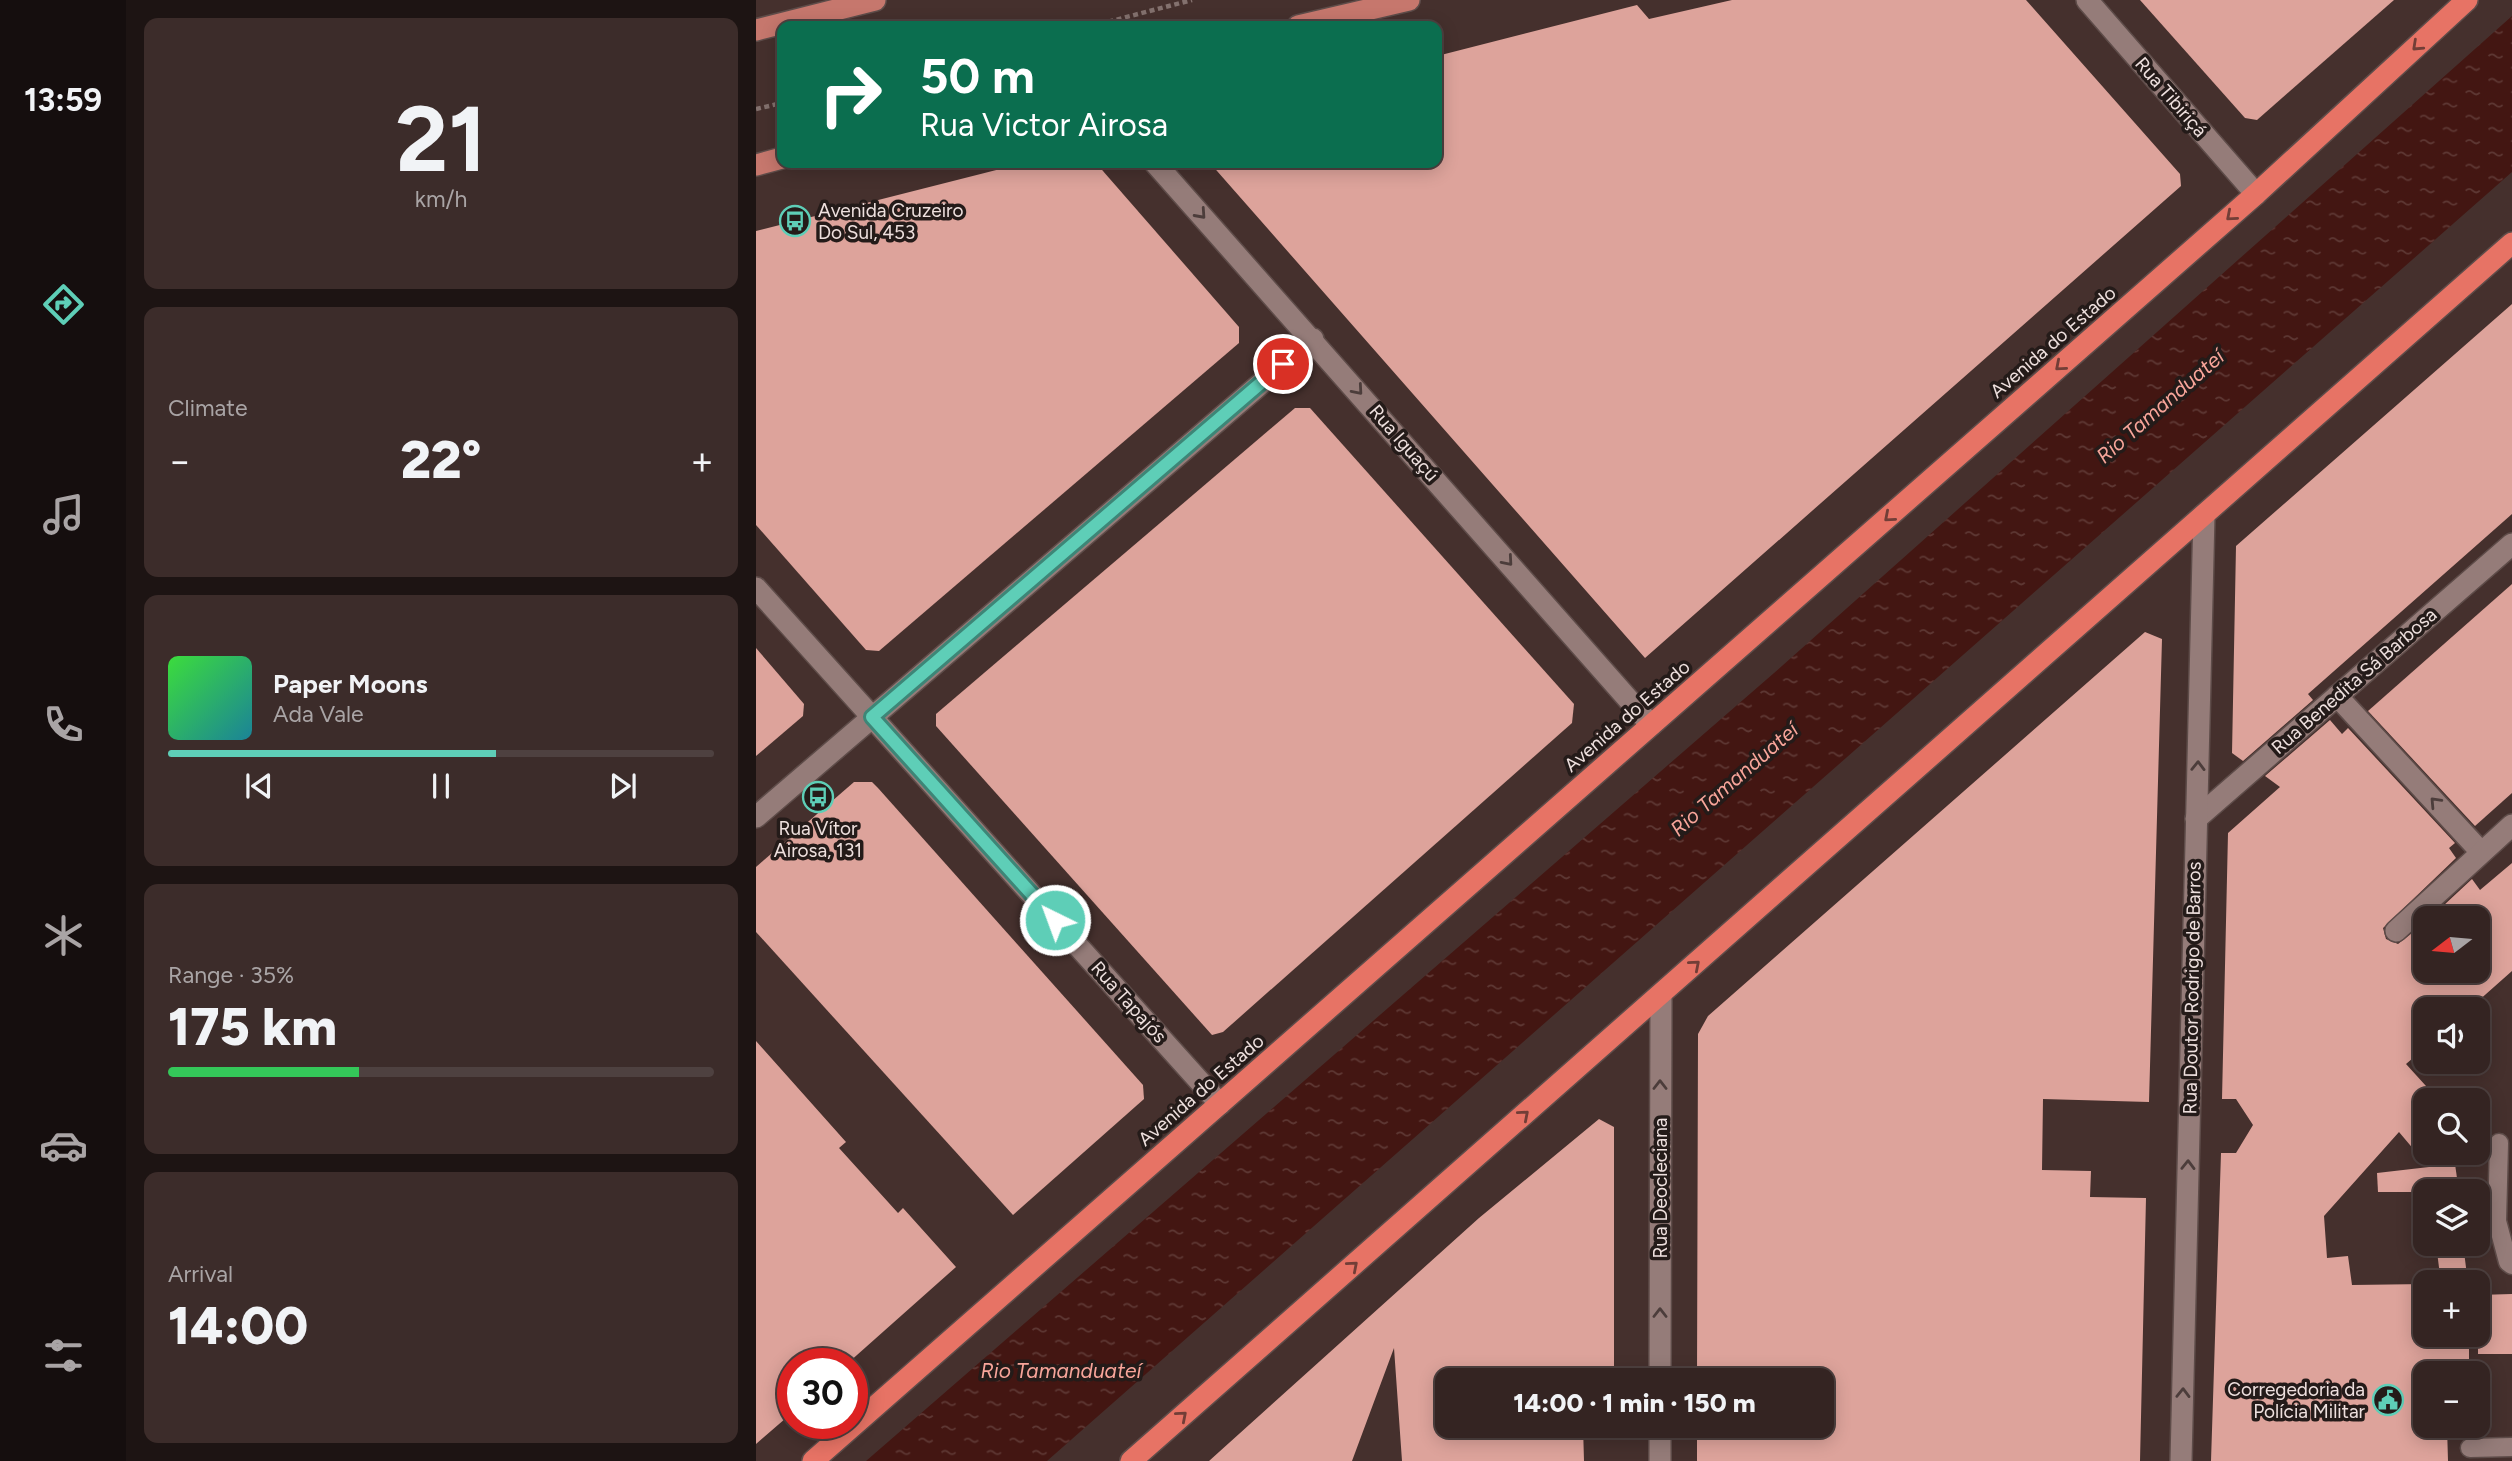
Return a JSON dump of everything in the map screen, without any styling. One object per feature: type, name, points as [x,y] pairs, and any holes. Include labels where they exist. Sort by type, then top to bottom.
[{"type":"highway","name":"Avenida do Estado","points":[[813,1461],[2256,194],[2467,0]]},
{"type":"highway","points":[[1131,1461],[2512,243]]},
{"type":"main road","points":[[792,21],[875,0]]},
{"type":"main road","points":[[1319,21],[1409,0]]},
{"type":"main road","points":[[756,30],[777,25]]},
{"type":"main road","points":[[756,165],[777,159]]},
{"type":"street","name":"Rua Tibiriçá","points":[[2087,0],[2256,194]]},
{"type":"street","name":"Rua Iguaçú","points":[[1159,168],[1651,725]]},
{"type":"street","points":[[756,817],[1313,339]]},
{"type":"street","name":"Rua Doutor Rodrigo de Barros","points":[[2181,1461],[2204,515]]},
{"type":"street","name":"Rua Benedita Sá Barbosa","points":[[2196,819],[2512,544]]},
{"type":"street","name":"Rua Tapajós","points":[[756,588],[1220,1104]]},
{"type":"street","points":[[2337,696],[2481,852]]},
{"type":"street","points":[[2396,931],[2512,825]]},
{"type":"street","name":"Rua Deocleciana","points":[[1660,1368],[1661,995]]},
{"type":"street","points":[[1660,1438],[1660,1461]]},
{"type":"lane","points":[[2499,1143],[2497,1221],[2508,1262],[2512,1265]]},
{"type":"lane","points":[[2470,1448],[2512,1447]]},
{"type":"path","points":[[1111,21],[1192,0]]},
{"type":"path","points":[[756,109],[777,104]]},
{"type":"water","name":"Rio Tamanduateí","points":[[2512,16],[2512,172],[1047,1461],[866,1461],[1774,673]]},
{"type":"building","points":[[1732,0],[2026,0],[2180,174],[2181,186],[1645,658],[1214,168],[1442,168],[1442,55],[1637,5],[1649,19]]},
{"type":"building","points":[[2140,0],[2394,0],[2257,120],[2245,118]]},
{"type":"building","points":[[1004,168],[1100,168],[1239,327],[1239,343],[879,651],[866,650],[756,525],[756,231]]},
{"type":"building","points":[[2512,304],[2512,514],[2308,694],[2313,700],[2243,761],[2232,753],[2236,546]]},
{"type":"building","points":[[1295,408],[1310,408],[1574,704],[1572,723],[1223,1032],[1212,1035],[936,726],[936,714]]},
{"type":"building","points":[[2512,584],[2512,793],[2475,826],[2368,711]]},
{"type":"building","points":[[2145,632],[2162,639],[2149,1102],[2043,1099],[2042,1170],[2091,1171],[2090,1197],[2146,1198],[2140,1461],[1697,1461],[1697,1438],[1834,1438],[1834,1368],[1697,1368],[1698,1034],[1708,1016]]},
{"type":"building","points":[[756,648],[804,704],[803,716],[756,756]]},
{"type":"building","points":[[2330,720],[2342,734],[2348,728],[2455,843],[2449,848],[2456,858],[2383,928],[2386,939],[2398,944],[2413,932],[2413,984],[2490,984],[2490,906],[2443,906],[2472,879],[2480,890],[2512,863],[2512,971],[2483,997],[2413,997],[2413,1058],[2406,1064],[2426,1088],[2413,1088],[2413,1149],[2399,1132],[2324,1216],[2327,1258],[2348,1256],[2352,1285],[2413,1284],[2413,1347],[2469,1347],[2469,1361],[2413,1361],[2413,1438],[2447,1438],[2448,1461],[2211,1461],[2221,1153],[2236,1153],[2253,1125],[2236,1099],[2222,1099],[2228,833],[2280,787],[2265,776]]},
{"type":"building","points":[[854,782],[872,782],[878,788],[1143,1085],[1144,1099],[1013,1215],[756,932],[756,867]]},
{"type":"building","points":[[756,1041],[846,1142],[839,1148],[898,1213],[903,1208],[956,1267],[865,1348],[777,1348],[777,1426],[756,1444]]},
{"type":"building","points":[[1599,1119],[1614,1127],[1614,1368],[1435,1368],[1435,1438],[1583,1438],[1584,1461],[1402,1461],[1394,1348],[1352,1461],[1209,1461],[1479,1218]]},
{"type":"building","points":[[2455,1165],[2457,1179],[2413,1179],[2413,1192],[2378,1192],[2377,1173]]},
{"type":"building","points":[[2438,1256],[2465,1256],[2466,1270],[2439,1270]]},
{"type":"building","points":[[2512,1294],[2512,1354],[2478,1354],[2478,1347],[2490,1347],[2490,1295]]},
{"type":"place","name":"Avenida Cruzeiro Do Sul, 453","points":[[795,221]]},
{"type":"place","name":"Rua Vítor Airosa, 131","points":[[818,797]]},
{"type":"place","name":"Corregedoria da Polícia Militar","points":[[2388,1400]]},
{"type":"route","points":[[1055,920],[872,717],[1283,364]]}]
